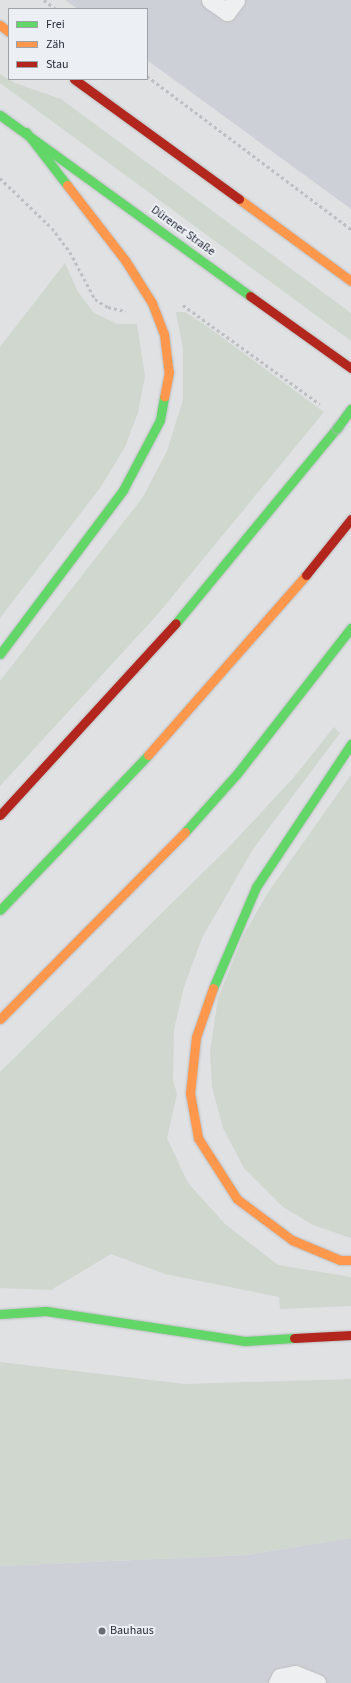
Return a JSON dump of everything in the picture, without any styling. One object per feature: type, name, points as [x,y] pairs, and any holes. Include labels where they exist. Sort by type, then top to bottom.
[{"type":"main road","points":[[0,25],[8,31]]},
{"type":"main road","points":[[75,80],[351,281]]},
{"type":"main road","name":"Dürener Straße","points":[[0,115],[26,132],[351,368]]},
{"type":"main road","points":[[0,654],[127,484],[160,420],[169,372],[164,334],[152,303],[125,260],[26,132]]},
{"type":"main road","points":[[0,815],[175,624],[337,428],[351,409]]},
{"type":"main road","points":[[0,910],[159,744],[270,619],[351,520]]},
{"type":"main road","points":[[0,1019],[160,859],[230,781],[351,628]]},
{"type":"main road","points":[[351,744],[256,887],[220,967],[196,1037],[190,1093],[198,1138],[237,1199],[292,1240],[340,1260],[351,1260]]},
{"type":"main road","points":[[0,1314],[46,1311],[245,1341],[351,1335]]},
{"type":"lane","points":[[210,0],[227,12],[236,0]]},
{"type":"lane","points":[[277,1683],[280,1677],[295,1674],[317,1683]]},
{"type":"path","points":[[44,0],[55,8]]},
{"type":"path","points":[[148,77],[351,229]]},
{"type":"shaded area","points":[[65,0],[351,0],[351,209],[148,61],[148,8],[77,8]]},
{"type":"shaded area","points":[[0,74],[15,83],[61,99],[351,313],[351,341],[0,83]]},
{"type":"shaded area","points":[[65,263],[78,292],[94,313],[118,324],[137,324],[145,376],[138,412],[125,447],[100,488],[0,618],[0,347]]},
{"type":"shaded area","points":[[176,312],[185,312],[205,325],[324,412],[157,615],[0,786],[0,681],[143,497],[167,451],[183,400],[183,349]]},
{"type":"shaded area","points":[[334,727],[340,733],[253,849],[202,938],[184,987],[174,1029],[173,1080],[177,1094],[167,1138],[188,1183],[225,1224],[278,1265],[351,1277],[351,1306],[280,1309],[279,1297],[165,1274],[111,1254],[51,1290],[0,1288],[0,1072],[231,845],[294,777]]},
{"type":"shaded area","points":[[351,775],[351,1238],[313,1225],[283,1207],[244,1168],[223,1128],[212,1087],[210,1052],[218,998],[244,934],[267,894]]},
{"type":"shaded area","points":[[0,1362],[185,1384],[351,1379],[351,1538],[247,1555],[0,1566]]},
{"type":"shaded area","points":[[351,1538],[351,1683],[0,1683],[0,1566],[247,1555]]},
{"type":"traffic: fast","points":[[0,115],[250,296]]},
{"type":"traffic: fast","points":[[26,132],[67,185]]},
{"type":"traffic: fast","points":[[0,654],[123,490],[160,420],[164,397]]},
{"type":"traffic: fast","points":[[337,428],[351,409]]},
{"type":"traffic: fast","points":[[176,623],[337,428]]},
{"type":"traffic: fast","points":[[185,832],[236,775],[351,628]]},
{"type":"traffic: fast","points":[[213,988],[256,887],[351,744]]},
{"type":"traffic: fast","points":[[0,910],[148,755]]},
{"type":"traffic: fast","points":[[0,1314],[46,1311],[245,1341],[294,1338]]},
{"type":"traffic: slow","points":[[0,25],[8,31]]},
{"type":"traffic: slow","points":[[67,185],[125,260],[152,303],[164,334],[169,372],[164,397]]},
{"type":"traffic: slow","points":[[239,199],[351,281]]},
{"type":"traffic: slow","points":[[148,755],[306,575]]},
{"type":"traffic: slow","points":[[0,1019],[185,832]]},
{"type":"traffic: slow","points":[[213,988],[196,1037],[190,1093],[198,1138],[237,1199],[292,1240],[340,1260],[351,1260]]},
{"type":"traffic: jam","points":[[75,80],[239,199]]},
{"type":"traffic: jam","points":[[250,296],[351,368]]},
{"type":"traffic: jam","points":[[306,575],[351,519]]},
{"type":"traffic: jam","points":[[0,815],[176,623]]},
{"type":"traffic: jam","points":[[294,1338],[351,1335]]},
{"type":"place","name":"Bauhaus","points":[[102,1631]]}]
